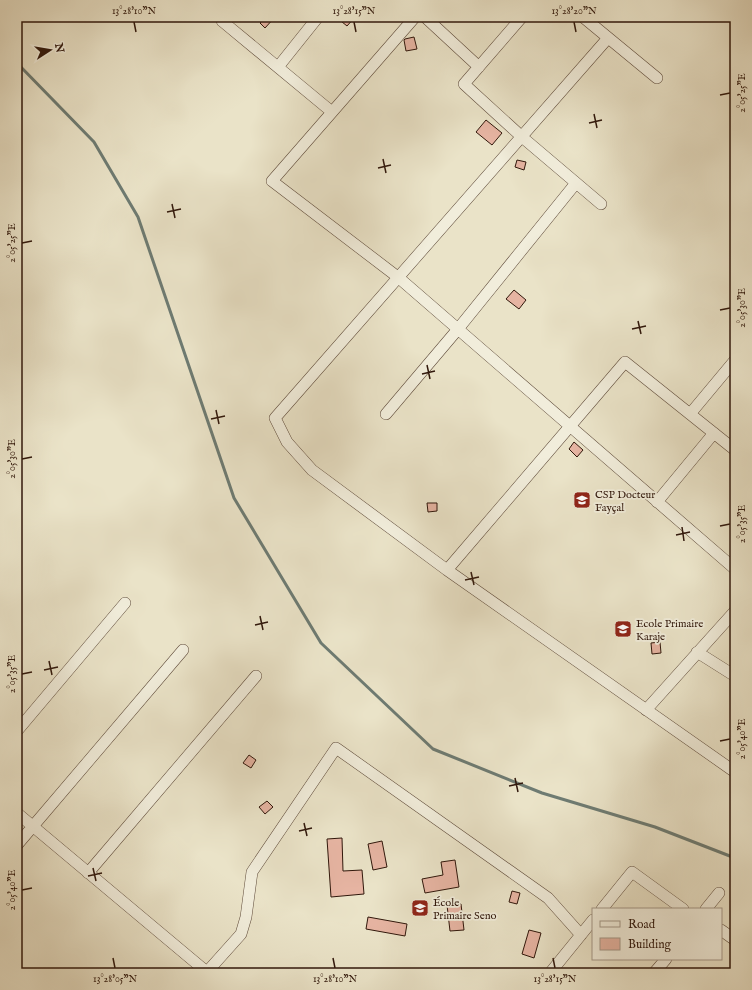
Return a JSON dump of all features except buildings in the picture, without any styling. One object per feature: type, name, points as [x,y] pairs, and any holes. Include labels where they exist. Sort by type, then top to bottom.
[{"type":"street","points":[[226,17],[222,21],[332,112]]},
{"type":"street","points":[[278,67],[318,17]]},
{"type":"street","points":[[415,17],[272,181],[399,278],[735,569]]},
{"type":"street","points":[[425,17],[479,67]]},
{"type":"street","points":[[522,17],[464,84],[522,137],[601,204]]},
{"type":"street","points":[[583,17],[657,78]]},
{"type":"street","points":[[608,38],[275,418],[287,442],[312,470],[447,570],[735,772]]},
{"type":"street","points":[[386,414],[458,329],[576,183]]},
{"type":"street","points":[[690,414],[735,360]]},
{"type":"street","points":[[447,570],[626,362],[735,450]]},
{"type":"street","points":[[657,502],[714,433]]},
{"type":"street","points":[[17,731],[125,603]]},
{"type":"street","points":[[646,710],[735,611]]},
{"type":"street","points":[[17,845],[183,650]]},
{"type":"street","points":[[698,652],[735,676]]},
{"type":"street","points":[[88,873],[256,676]]},
{"type":"street","points":[[17,813],[207,973],[241,934],[246,917],[252,872],[336,748],[548,898],[581,936]]},
{"type":"street","points":[[603,908],[632,872],[682,908]]},
{"type":"street","points":[[707,908],[719,893]]},
{"type":"street","points":[[550,973],[592,921]]},
{"type":"street","points":[[722,931],[735,940]]},
{"type":"street","points":[[654,973],[665,960]]},
{"type":"waterway","points":[[17,63],[94,142],[138,217],[234,498],[321,643],[433,749],[542,793],[655,827],[735,858]]},
{"type":"place","name":"CSP Docteur Fayçal","points":[[582,500]]},
{"type":"place","name":"Ecole Primaire Karaje","points":[[623,629]]},
{"type":"place","name":"École Primaire Seno","points":[[420,908]]}]
